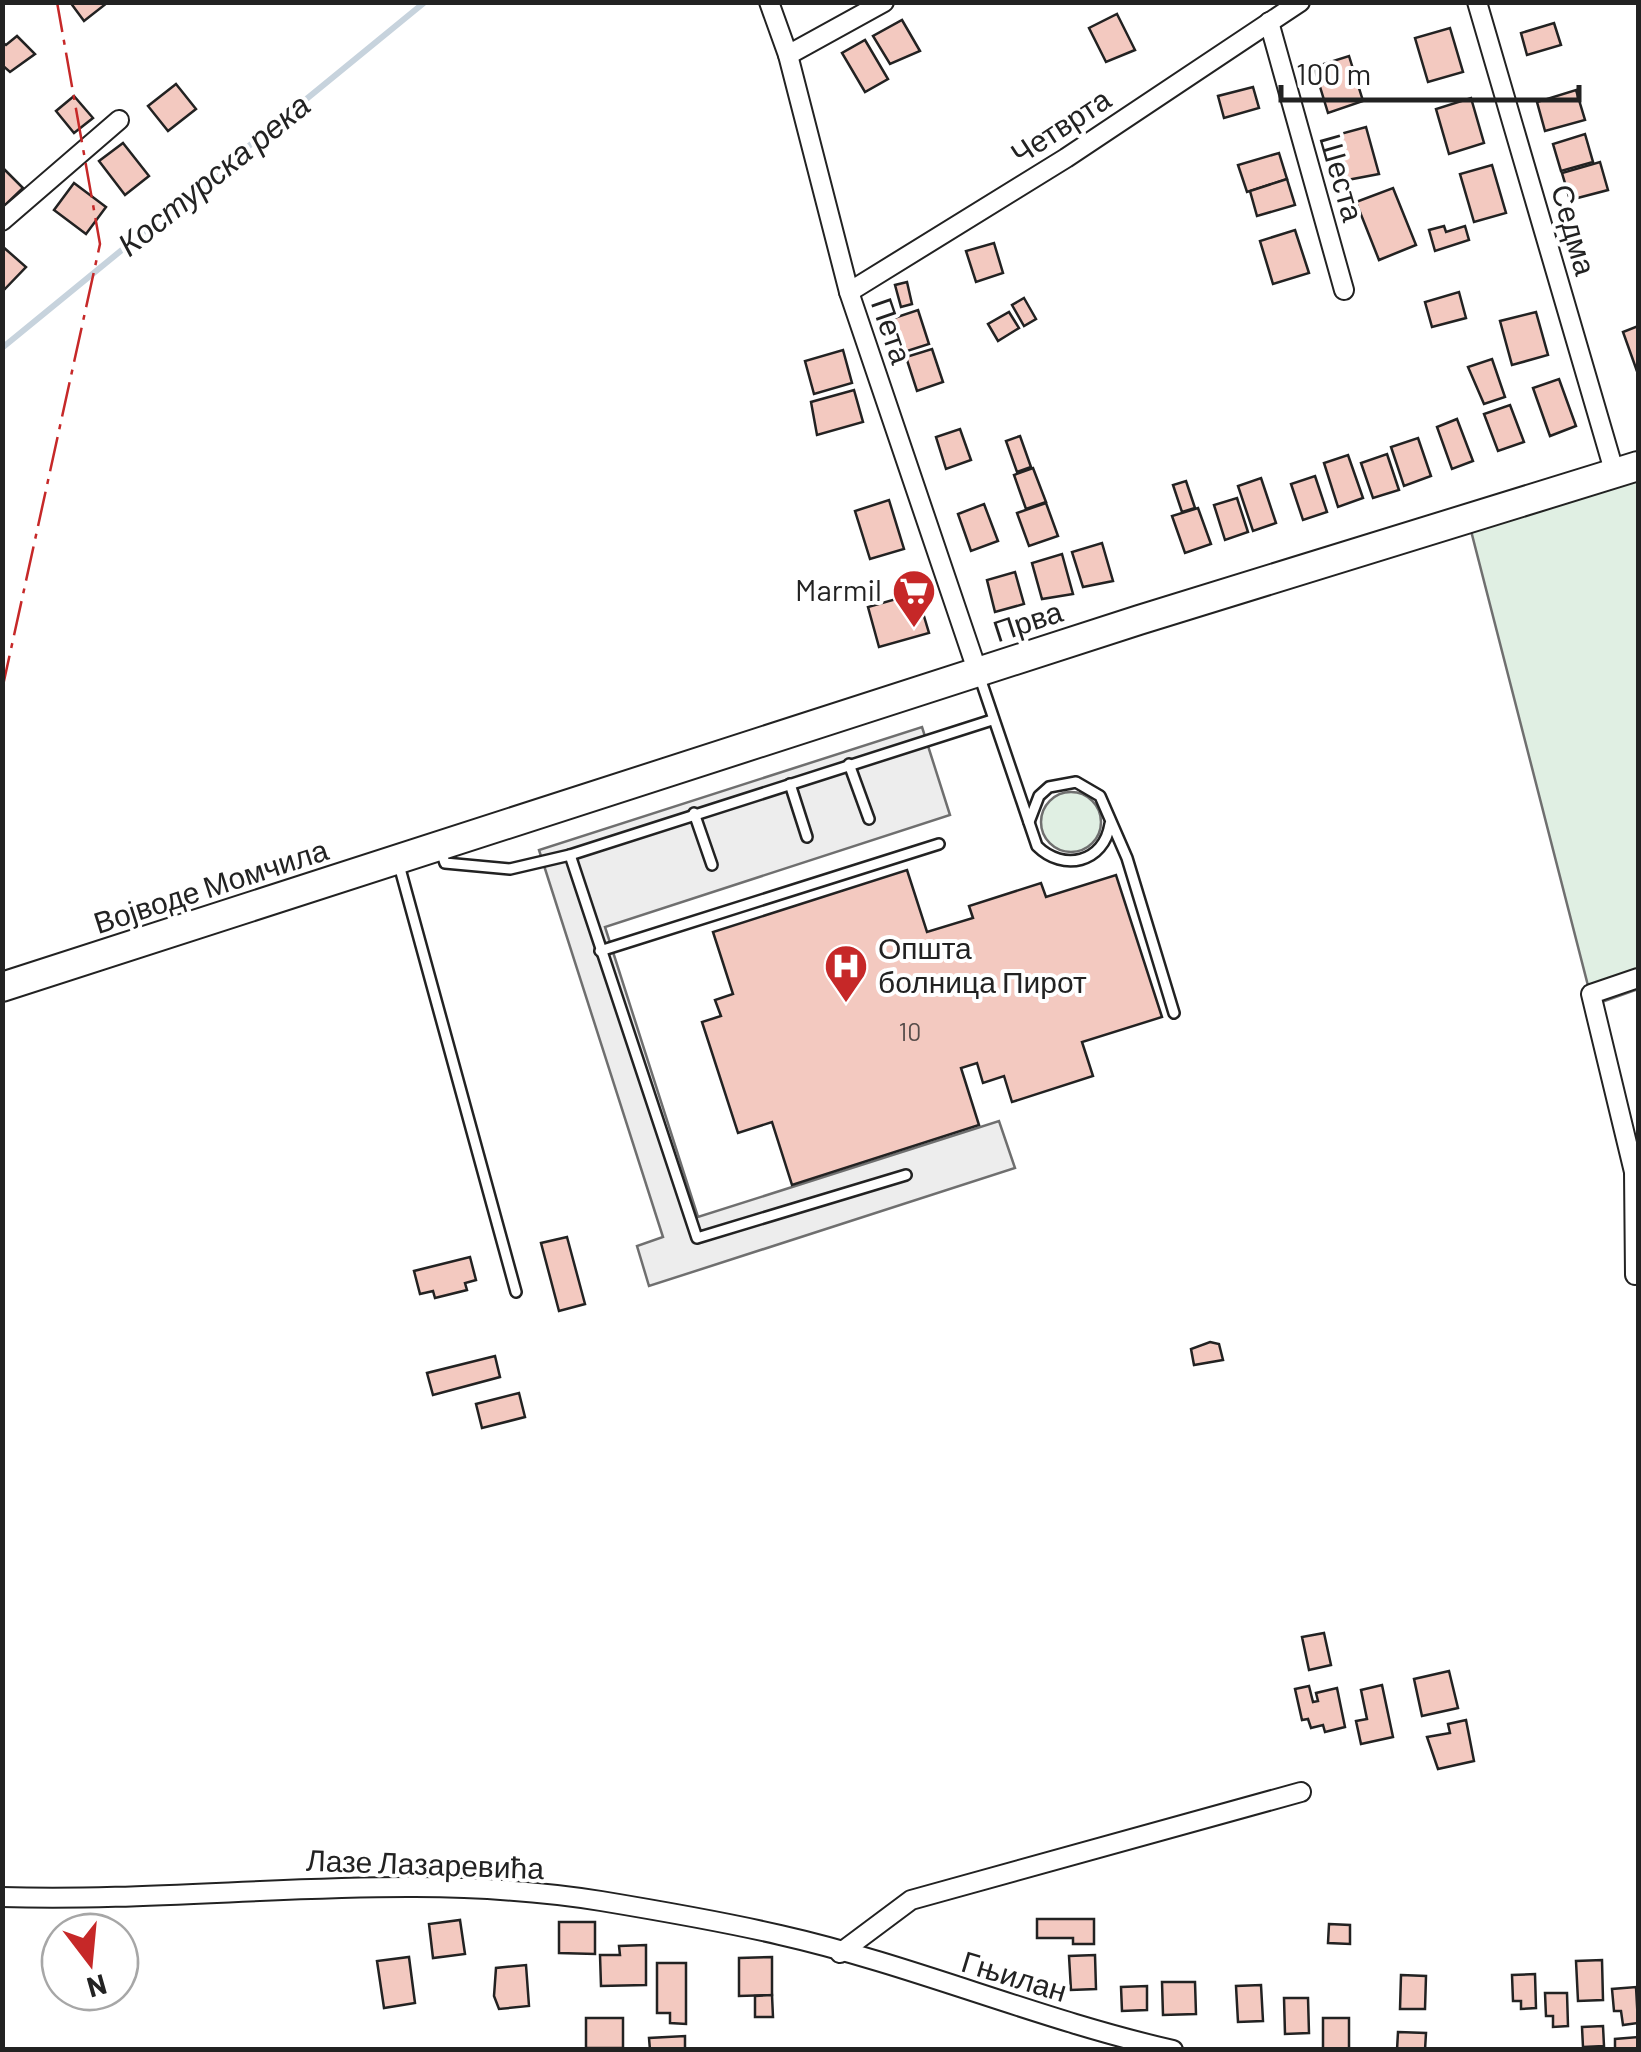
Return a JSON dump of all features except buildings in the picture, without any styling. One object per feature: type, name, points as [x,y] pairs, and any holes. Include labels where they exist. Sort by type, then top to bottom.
[{"type":"main road","name":"Прва","points":[[440,848],[978,673],[1627,470]]},
{"type":"main road","name":"Војводе Момчила","points":[[2,988],[440,848]]},
{"type":"street","name":"Пета","points":[[769,2],[788,54],[849,292],[978,673]]},
{"type":"street","points":[[788,54],[884,2]]},
{"type":"street","name":"Четврта","points":[[849,292],[1066,158],[1300,2]]},
{"type":"street","name":"Седма","points":[[1478,2],[1627,470]]},
{"type":"street","name":"Шеста","points":[[1269,22],[1344,290]]},
{"type":"street","points":[[2,221],[119,120]]},
{"type":"street","points":[[1635,1275],[1634,1172],[1591,994],[1638,978]]},
{"type":"street","points":[[840,1953],[911,1900],[1301,1792]]},
{"type":"street","name":"Лазе Лазаревића","points":[[2,1897],[78,1899],[287,1889],[482,1888],[599,1900],[782,1935],[840,1953]]},
{"type":"street","name":"Гњилан","points":[[840,1953],[1023,2010],[1174,2050]]},
{"type":"lane","points":[[978,673],[1031,834],[1046,855],[1070,862],[1094,854],[1108,834],[1110,821]]},
{"type":"lane","points":[[440,848],[444,863],[510,869],[570,855],[992,720]]},
{"type":"lane","points":[[849,764],[869,819]]},
{"type":"lane","points":[[1029,822],[1038,796],[1062,782],[1076,782],[1100,796],[1126,858],[1174,1012]]},
{"type":"lane","points":[[790,784],[807,837]]},
{"type":"lane","points":[[694,813],[712,865]]},
{"type":"lane","points":[[600,950],[939,844]]},
{"type":"lane","points":[[570,855],[698,1238],[906,1175]]},
{"type":"lane","points":[[398,862],[516,1292]]},
{"type":"green space","points":[[1638,462],[1638,989],[1593,1005],[1468,519]]},
{"type":"green space","points":[[1071,792],[1092,801],[1101,822],[1092,843],[1071,852],[1050,843],[1041,822],[1050,801]]},
{"type":"shaded area","points":[[922,727],[950,815],[605,927],[698,1217],[999,1121],[1015,1168],[649,1286],[637,1246],[663,1237],[539,850]]},
{"type":"waterway","name":"Костурска река","points":[[2,348],[425,2]]},
{"type":"power","points":[[2,690],[100,244],[57,2]]},
{"type":"place","name":"Marmil","points":[[914,629]]},
{"type":"place","name":"Општа болница Пирот","points":[[846,1004]]}]
